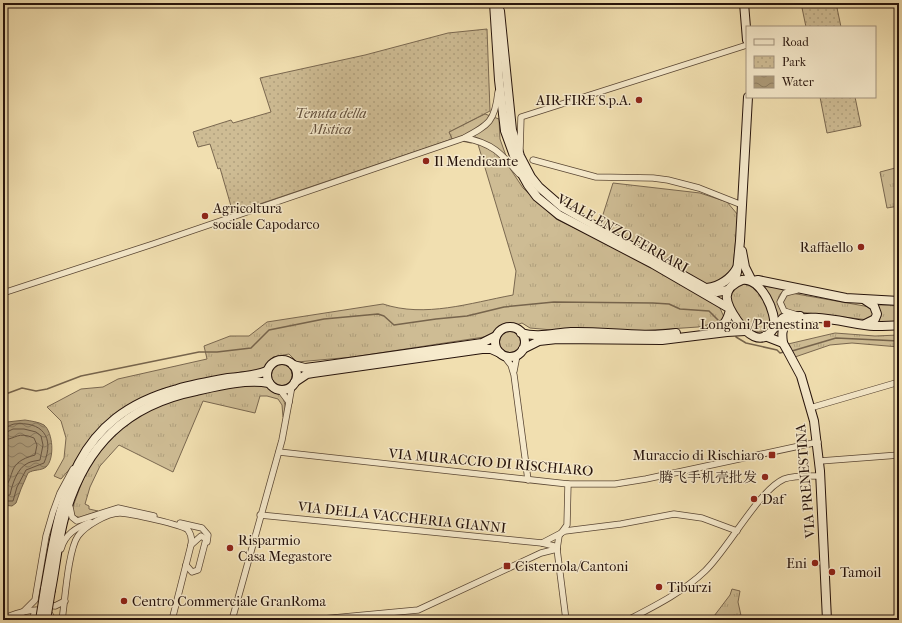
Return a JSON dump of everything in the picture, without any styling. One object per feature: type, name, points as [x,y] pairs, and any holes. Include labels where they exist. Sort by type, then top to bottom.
[{"type":"main road","name":"VIALE ENZO FERRARI","points":[[494,3],[499,80],[505,131],[511,152],[524,179],[537,197],[559,215],[729,308]]},
{"type":"main road","name":"VIALE ENZO FERRARI","points":[[499,3],[510,118],[514,138],[520,156],[540,188],[562,207],[714,292],[728,290]]},
{"type":"main road","points":[[744,3],[746,28]]},
{"type":"main road","points":[[745,332],[729,308],[726,297],[728,290],[734,283],[738,265],[748,98]]},
{"type":"main road","points":[[740,240],[743,263],[752,281],[760,288],[771,307],[775,318],[774,328]]},
{"type":"main road","points":[[707,288],[721,284],[733,273],[738,265]]},
{"type":"main road","points":[[734,283],[744,280],[758,280],[865,300],[899,301]]},
{"type":"main road","points":[[862,325],[870,322],[877,316],[874,306],[865,300]]},
{"type":"main road","points":[[521,333],[534,336],[571,332],[641,335],[671,334],[721,327],[726,322],[729,308]]},
{"type":"main road","points":[[787,349],[783,332],[786,325],[802,316]]},
{"type":"main road","points":[[764,336],[783,318],[802,316],[862,325],[899,325]]},
{"type":"main road","points":[[50,618],[49,588],[61,507],[72,477],[96,436],[113,420],[134,406],[153,396],[185,386],[256,375],[266,371],[276,360],[285,360],[294,365],[305,368],[321,366],[482,343],[496,336],[503,329],[509,327],[515,328],[521,333],[525,340],[520,352]]},
{"type":"main road","points":[[40,620],[49,588],[62,526],[73,493],[84,468],[100,444],[118,425],[138,412],[166,399],[198,390],[255,382],[269,383],[280,390],[294,384],[307,374],[482,349],[491,349],[502,354],[520,352],[539,341],[563,338],[662,340],[732,331],[745,332],[753,336],[764,336],[787,349]]},
{"type":"main road","points":[[496,336],[496,345],[502,354]]},
{"type":"main road","name":"VIA PRENESTINA","points":[[787,349],[800,376],[810,408],[818,442],[821,476],[826,620]]},
{"type":"main road","points":[[294,365],[297,374],[294,384]]},
{"type":"main road","points":[[266,371],[269,383]]},
{"type":"street","points":[[520,156],[521,117],[746,45]]},
{"type":"street","points":[[3,293],[153,244],[464,138],[486,126],[493,118],[496,110],[499,80]]},
{"type":"street","points":[[464,138],[483,142],[492,147],[503,156],[524,179]]},
{"type":"street","points":[[533,160],[596,177],[653,178],[668,180],[699,188],[742,205]]},
{"type":"street","points":[[802,289],[786,292],[780,300],[783,310],[802,316]]},
{"type":"street","points":[[514,375],[520,352]]},
{"type":"street","points":[[502,354],[511,365],[514,375],[528,480]]},
{"type":"street","points":[[810,408],[899,382]]},
{"type":"street","points":[[232,620],[260,515],[279,452],[294,384]]},
{"type":"street","points":[[280,390],[289,402]]},
{"type":"street","name":"VIA MURACCIO DI RISCHIARO","points":[[279,452],[568,484],[615,484],[818,442]]},
{"type":"street","points":[[23,612],[32,605],[36,597],[46,536],[54,508],[67,478],[87,449]]},
{"type":"street","points":[[820,462],[899,455]]},
{"type":"street","points":[[628,620],[690,584],[706,570],[728,545],[745,520],[767,494],[782,480],[821,476]]},
{"type":"street","points":[[566,620],[558,550],[559,538],[565,531],[568,521],[568,484]]},
{"type":"street","points":[[73,493],[70,512],[72,517],[76,520],[84,520],[111,509],[120,508],[202,528],[208,534],[198,570],[192,572],[186,565]]},
{"type":"street","points":[[49,588],[56,576],[61,547],[66,538],[74,530],[94,519],[108,513],[119,513],[184,528],[190,534],[191,546],[172,620]]},
{"type":"street","points":[[62,620],[72,550],[77,537],[98,521],[119,513]]},
{"type":"street","points":[[543,552],[542,543],[565,531],[621,524],[674,514],[692,516],[737,531]]},
{"type":"street","name":"VIA DELLA VACCHERIA GIANNI","points":[[260,515],[542,543],[555,546],[558,550]]},
{"type":"street","points":[[191,546],[201,536],[206,538],[207,542]]},
{"type":"street","points":[[312,620],[418,610],[543,552],[558,550]]},
{"type":"street","points":[[36,597],[38,601],[45,605],[55,606],[65,601]]},
{"type":"street","points":[[23,612],[31,620],[34,614],[40,611]]},
{"type":"street","points":[[3,619],[23,612],[40,611],[50,618],[58,620]]},
{"type":"green space","points":[[801,3],[836,3],[841,26],[806,26]]},
{"type":"green space","name":"Tenuta della Mistica","points":[[487,29],[490,111],[449,132],[452,139],[233,213],[220,168],[218,169],[210,144],[198,147],[193,132],[231,120],[233,123],[271,112],[260,78],[365,55],[448,33]]},
{"type":"green space","points":[[820,98],[855,98],[861,126],[827,133]]},
{"type":"green space","points":[[485,114],[499,119],[500,139],[511,170],[523,188],[556,219],[599,240],[600,224],[613,183],[700,193],[727,202],[738,215],[733,269],[717,281],[707,299],[719,306],[724,317],[720,322],[698,327],[639,331],[552,330],[530,328],[522,323],[484,337],[353,357],[297,362],[289,354],[273,357],[264,370],[241,372],[162,389],[116,415],[61,479],[54,476],[64,458],[66,438],[61,421],[47,407],[81,389],[103,387],[118,379],[207,359],[204,346],[230,336],[249,336],[267,322],[383,304],[415,310],[448,308],[513,295],[516,271],[477,141],[471,143],[452,139],[449,132]]},
{"type":"green space","points":[[899,167],[899,206],[887,208],[880,172]]},
{"type":"green space","points":[[740,284],[746,284],[752,287],[762,297],[768,310],[770,323],[761,332],[756,332],[748,327],[731,305],[730,296],[734,288]]},
{"type":"green space","points":[[762,286],[787,289],[780,294],[778,300],[782,311],[785,314],[778,318]]},
{"type":"green space","points":[[791,293],[870,307],[875,311],[869,320],[791,311],[783,307],[783,297]]},
{"type":"green space","points":[[876,305],[899,305],[899,322],[875,323],[880,315],[879,307]]},
{"type":"green space","points":[[510,331],[518,334],[521,342],[518,350],[510,353],[502,350],[499,342],[502,334]]},
{"type":"green space","points":[[835,333],[875,336],[899,335],[899,347],[852,343],[830,345],[795,357],[788,344]]},
{"type":"green space","points":[[281,364],[289,367],[292,375],[289,383],[281,386],[273,383],[270,375],[273,367]]},
{"type":"green space","points":[[263,384],[282,396],[285,405],[285,418],[283,417],[282,405],[278,399],[267,396],[260,396],[255,413],[203,401],[173,472],[119,445],[100,466],[90,487],[85,504],[89,506],[89,509],[98,511],[81,518],[75,516],[72,509],[89,463],[121,426],[137,415],[172,399],[215,389]]},
{"type":"green space","points":[[732,589],[740,591],[738,602],[742,620],[711,620],[730,595]]},
{"type":"water","points":[[25,420],[40,423],[47,428],[52,446],[51,458],[46,467],[28,473],[16,503],[12,506],[3,505],[3,431],[7,422]]},
{"type":"waterway","points":[[3,395],[22,388],[36,391],[47,389],[81,376],[199,352],[217,352],[251,348],[269,330],[324,319],[378,314],[384,316],[394,325],[467,316],[504,307],[554,302],[669,304],[680,309],[709,311],[718,320]]},
{"type":"waterway","points":[[736,337],[746,343],[777,350],[780,353],[784,352]]},
{"type":"waterway","points":[[792,351],[836,338],[899,341]]},
{"type":"place","name":"AIR FIRE S.p.A.","points":[[639,100]]},
{"type":"place","name":"Il Mendicante","points":[[426,161]]},
{"type":"place","name":"Agricoltura sociale Capodarco","points":[[205,216]]},
{"type":"place","name":"Raffaello","points":[[861,247]]},
{"type":"place","name":"Longoni/Prenestina","points":[[827,324]]},
{"type":"place","name":"Muraccio di Rischiaro","points":[[772,455]]},
{"type":"place","name":"腾飞手机壳批发","points":[[765,477]]},
{"type":"place","name":"Daf","points":[[754,499]]},
{"type":"place","name":"Risparmio Casa Megastore","points":[[230,548]]},
{"type":"place","name":"Eni","points":[[815,563]]},
{"type":"place","name":"Cisternola/Cantoni","points":[[507,566]]},
{"type":"place","name":"Tamoil","points":[[832,572]]},
{"type":"place","name":"Tiburzi","points":[[659,587]]},
{"type":"place","name":"Centro Commerciale GranRoma","points":[[124,601]]}]
